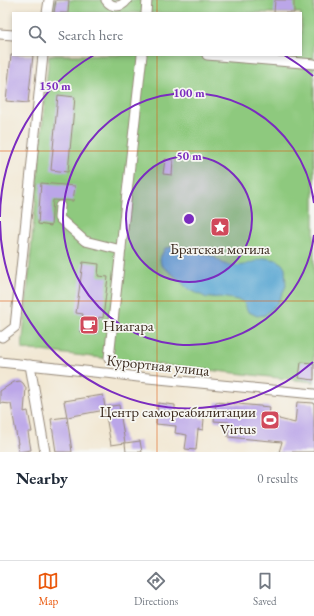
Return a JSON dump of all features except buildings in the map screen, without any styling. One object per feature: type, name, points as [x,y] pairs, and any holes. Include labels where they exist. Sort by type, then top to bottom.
[{"type":"street","points":[[47,12],[49,0]]},
{"type":"street","points":[[106,0],[109,5],[115,7],[122,6],[127,0]]},
{"type":"street","points":[[146,12],[147,0]]},
{"type":"street","points":[[0,34],[12,35]]},
{"type":"street","points":[[0,336],[2,337],[16,327],[43,56]]},
{"type":"street","points":[[108,365],[142,56]]},
{"type":"street","points":[[219,56],[314,64]]},
{"type":"street","points":[[60,206],[59,218],[85,241],[121,250]]},
{"type":"street","name":"Курортная улица","points":[[0,362],[103,373],[108,365],[138,377],[314,394]]},
{"type":"street","points":[[30,365],[45,452]]},
{"type":"green space","points":[[54,0],[314,0],[314,382],[22,349],[49,56],[302,56],[302,12],[53,12]]},
{"type":"water","points":[[172,247],[190,249],[203,253],[214,257],[224,264],[233,266],[244,265],[265,258],[278,260],[285,267],[286,286],[277,304],[265,315],[257,316],[247,311],[245,304],[242,301],[220,297],[207,298],[188,289],[161,265],[160,258],[165,248]]},
{"type":"place","name":"Братская могила","points":[[220,227]]},
{"type":"place","name":"Ниагара","points":[[89,325]]},
{"type":"place","name":"Центр самореабилитации Virtus","points":[[270,420]]}]
